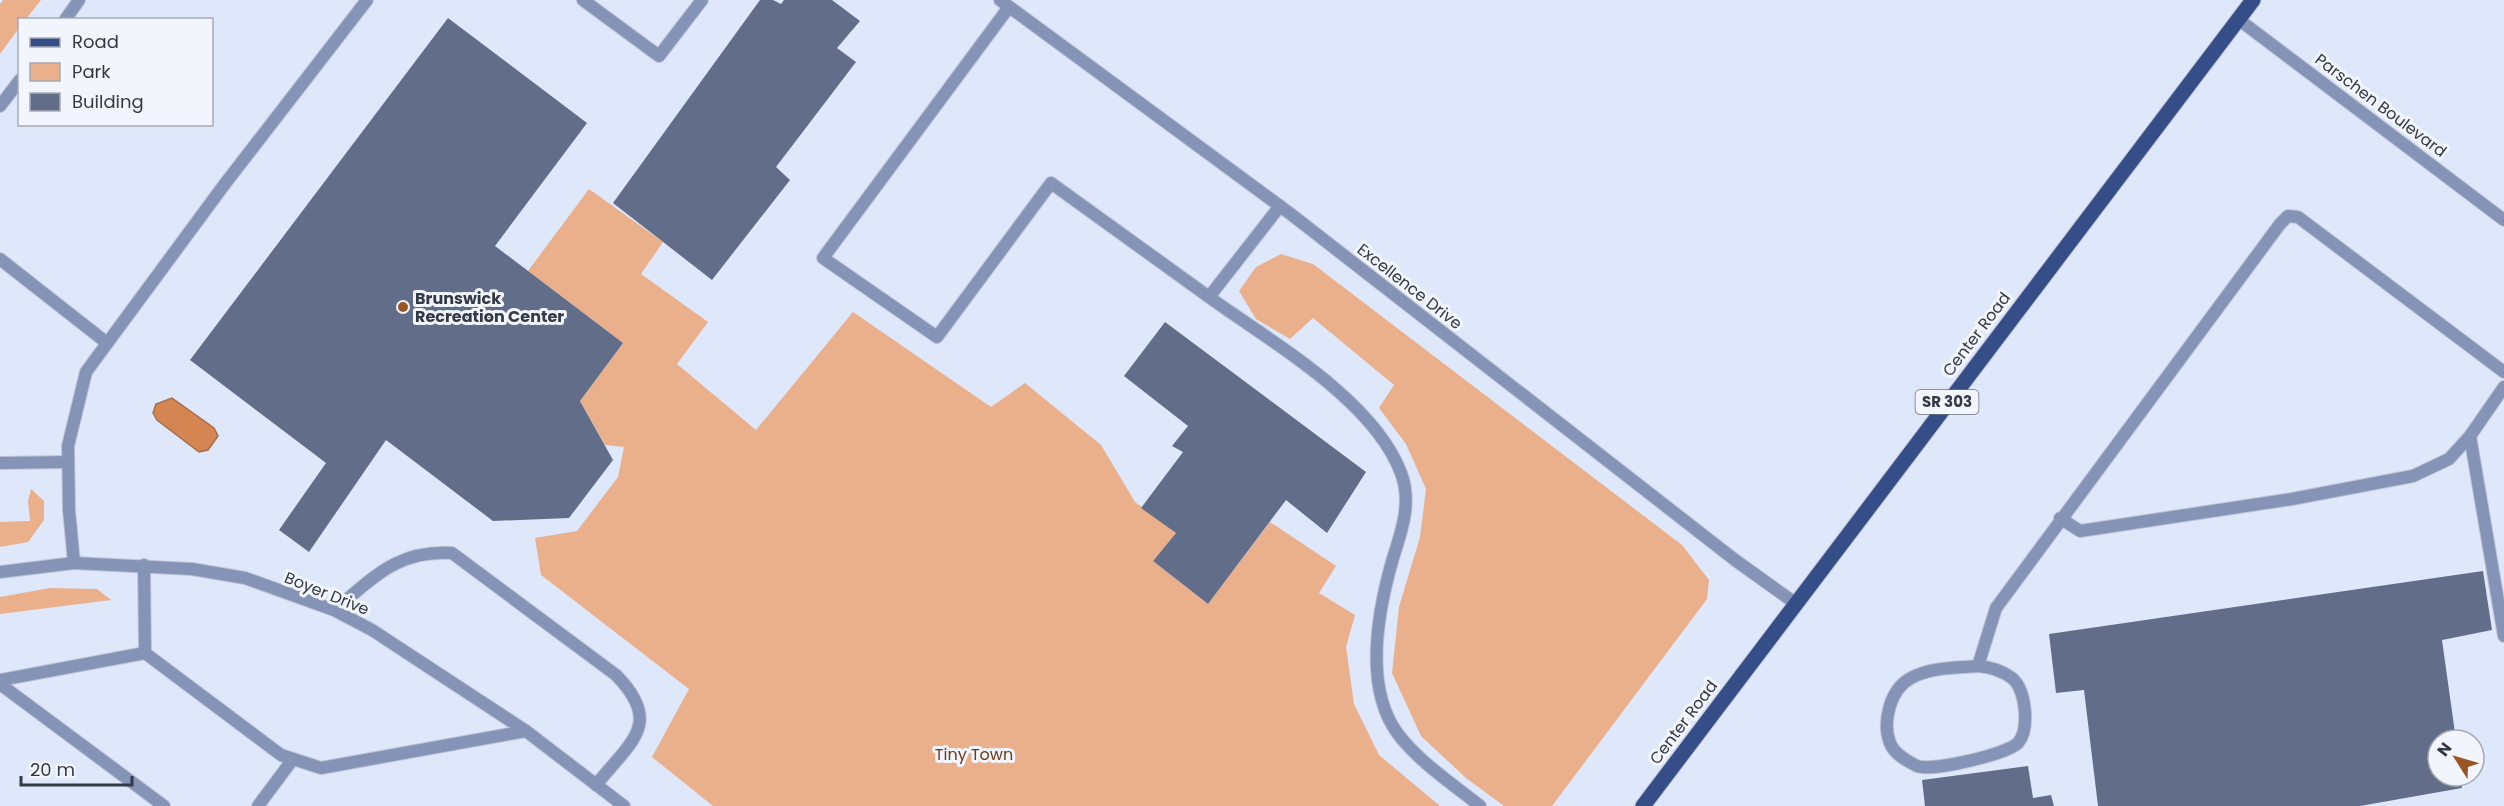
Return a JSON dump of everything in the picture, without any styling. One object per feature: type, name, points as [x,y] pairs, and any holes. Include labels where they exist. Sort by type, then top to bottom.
[{"type":"main road","name":"Center Road","points":[[1643,806],[2253,0]]},
{"type":"street","points":[[66,18],[80,0]]},
{"type":"street","points":[[74,563],[68,446],[86,372],[224,184],[367,0]]},
{"type":"street","points":[[583,0],[659,56],[702,0]]},
{"type":"street","points":[[1005,3],[823,258],[936,337],[1052,183],[1346,396],[1377,428],[1402,474],[1407,511],[1376,633],[1379,691],[1398,734],[1439,774],[1480,806]]},
{"type":"street","name":"Excellence Drive","points":[[1005,3],[1280,206],[1735,560],[1795,603]]},
{"type":"street","name":"Parschen Boulevard","points":[[2238,19],[2504,219]]},
{"type":"street","points":[[0,106],[18,83]]},
{"type":"street","points":[[1209,297],[1280,206]]},
{"type":"street","points":[[1978,666],[1996,608],[2060,518],[2280,224],[2289,216],[2298,217],[2504,372]]},
{"type":"street","points":[[0,259],[107,343]]},
{"type":"street","points":[[2060,518],[2080,531],[2292,499],[2397,480],[2435,468],[2449,459],[2470,436],[2504,387]]},
{"type":"street","points":[[2470,436],[2504,636]]},
{"type":"street","points":[[0,463],[68,462]]},
{"type":"street","points":[[334,610],[403,558],[435,552],[452,553],[629,687],[642,716],[640,730],[596,785]]},
{"type":"street","name":"Boyer Drive","points":[[0,573],[74,563],[144,565],[245,578],[334,610],[390,641],[526,731],[624,806]]},
{"type":"street","points":[[144,565],[145,653]]},
{"type":"street","points":[[0,682],[145,653],[281,755],[321,768],[526,731]]},
{"type":"street","points":[[1978,666],[1995,668],[2014,680],[2023,699],[2025,723],[2020,741],[2009,750],[1938,767],[1921,768],[1905,760],[1890,745],[1886,726],[1896,692],[1909,678],[1931,671],[1978,666]]},
{"type":"street","points":[[0,682],[164,806]]},
{"type":"street","points":[[258,806],[293,759]]},
{"type":"green space","points":[[3,0],[41,0],[27,18],[18,18],[18,29],[0,54],[0,4]]},
{"type":"green space","name":"Tiny Town","points":[[589,189],[663,242],[641,274],[708,322],[677,364],[756,430],[853,312],[991,407],[1025,383],[1101,445],[1135,502],[1176,533],[1153,561],[1208,604],[1270,522],[1336,566],[1319,593],[1355,615],[1346,647],[1354,704],[1379,755],[1440,806],[713,806],[652,757],[689,689],[541,575],[535,538],[577,531],[618,477],[624,447],[605,445],[580,401],[623,343],[528,271]]},
{"type":"green space","points":[[1281,254],[1313,264],[1682,545],[1709,580],[1707,599],[1552,806],[1504,806],[1466,778],[1421,736],[1392,673],[1399,607],[1420,537],[1426,489],[1406,444],[1379,408],[1394,385],[1313,318],[1290,339],[1256,319],[1239,291],[1256,267]]},
{"type":"green space","points":[[31,489],[44,501],[44,520],[28,542],[0,547],[0,522],[30,521],[28,501]]},
{"type":"green space","points":[[50,588],[97,589],[111,600],[0,614],[0,597]]},
{"type":"shaded area","points":[[172,398],[214,428],[218,436],[208,450],[199,452],[157,420],[153,413],[156,404]]},
{"type":"building","points":[[760,0],[773,0],[781,4],[784,0],[832,0],[860,21],[837,48],[856,62],[776,167],[790,180],[712,280],[613,203]]},
{"type":"building","name":"Brunswick Recreation Center","points":[[448,18],[587,123],[495,246],[623,343],[580,401],[613,460],[569,518],[493,521],[386,440],[309,552],[279,530],[326,463],[190,360]]},
{"type":"building","points":[[1165,322],[1366,472],[1327,533],[1286,500],[1208,604],[1153,561],[1176,533],[1141,508],[1183,452],[1172,446],[1188,426],[1124,376]]},
{"type":"building","points":[[2483,571],[2492,630],[2442,640],[2454,728],[2426,728],[2426,788],[2462,788],[2360,806],[2098,806],[2084,690],[2056,693],[2049,634]]},
{"type":"building","points":[[2028,766],[2033,798],[2051,795],[2054,806],[1925,806],[1922,780]]},
{"type":"place","name":"Brunswick Recreation Center","points":[[403,307]]}]
